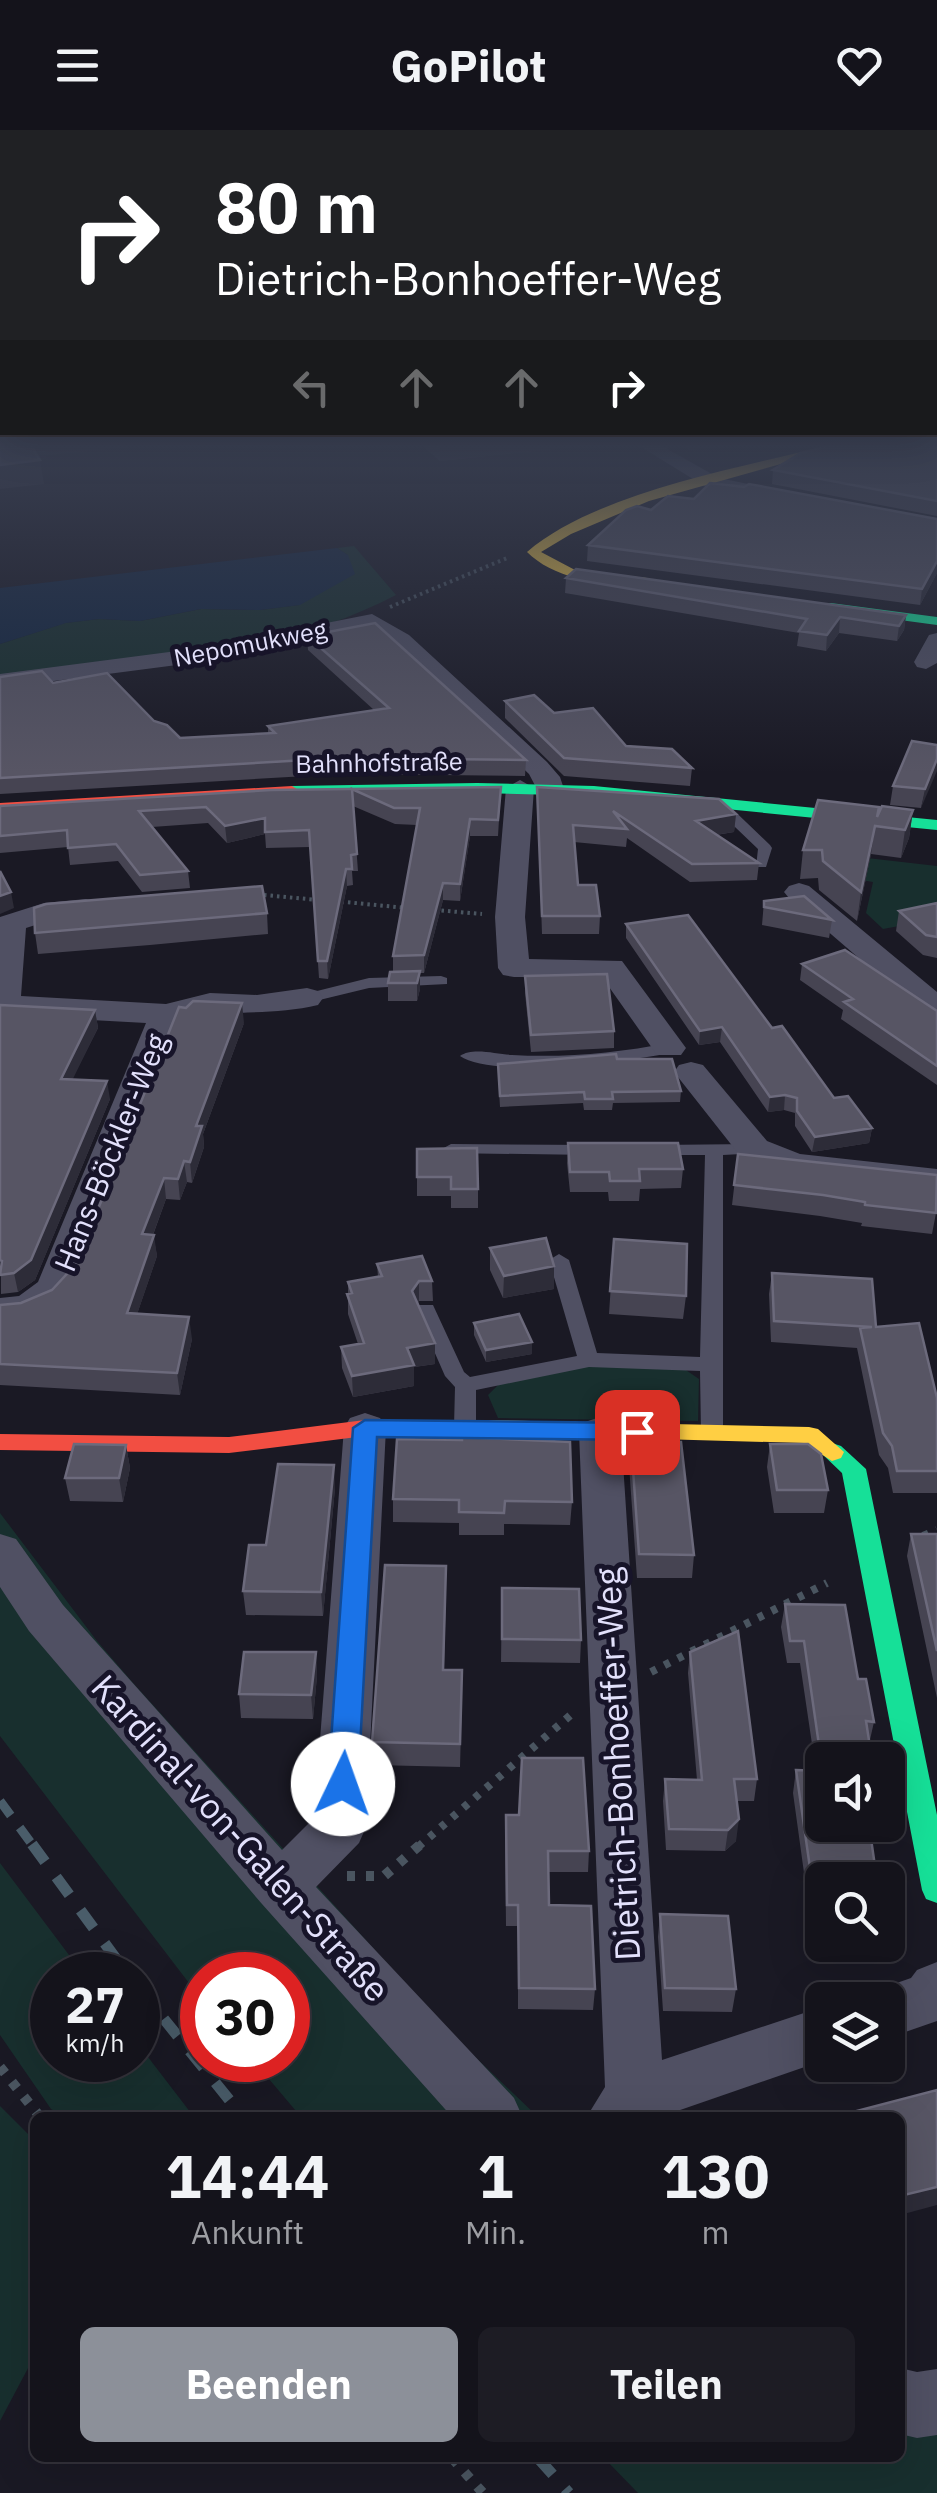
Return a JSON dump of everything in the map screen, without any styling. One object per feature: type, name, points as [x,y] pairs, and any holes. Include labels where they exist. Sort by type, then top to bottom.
[{"type":"street","points":[[533,552],[539,561],[558,568],[668,585]]},
{"type":"street","points":[[802,603],[937,622]]},
{"type":"street","points":[[372,621],[401,640],[548,777],[535,789],[510,916],[514,968],[611,968],[754,1150],[794,1164],[937,1180]]},
{"type":"street","name":"Nepomukweg","points":[[0,680],[200,655],[372,621]]},
{"type":"street","name":"Bahnhofstraße","points":[[0,808],[368,787],[535,789],[718,802],[937,826]]},
{"type":"street","points":[[799,892],[937,1008]]},
{"type":"street","name":"Hans-Böckler-Weg","points":[[112,906],[44,912],[11,923],[2,1005],[166,1014],[210,1002],[257,1005],[307,998]]},
{"type":"street","name":"Hans-Böckler-Weg","points":[[0,1312],[34,1306],[50,1296],[166,1014]]},
{"type":"street","points":[[0,1442],[229,1446],[365,1428],[809,1435],[854,1469],[937,1890]]},
{"type":"street","points":[[281,1887],[340,1827],[365,1428]]},
{"type":"street","name":"Dietrich-Bonhoeffer-Weg","points":[[600,1432],[626,2107],[805,2040]]},
{"type":"street","name":"Kardinal-von-Galen-Straße","points":[[0,1550],[46,1618],[281,1887],[487,2112]]},
{"type":"street","points":[[905,2006],[930,1998],[937,1988]]},
{"type":"street","points":[[905,2403],[937,2402]]},
{"type":"lane","points":[[718,802],[765,848],[761,864]]},
{"type":"lane","points":[[307,998],[369,983],[441,982]]},
{"type":"lane","points":[[468,1056],[502,1061],[680,1060]]},
{"type":"lane","points":[[430,1149],[604,1150]]},
{"type":"lane","points":[[643,1150],[754,1150]]},
{"type":"lane","points":[[712,1433],[714,1150]]},
{"type":"lane","points":[[559,1260],[589,1360]]},
{"type":"lane","points":[[426,1310],[455,1376],[466,1385]]},
{"type":"lane","points":[[466,1385],[589,1360],[710,1364]]},
{"type":"lane","points":[[465,1428],[466,1385]]},
{"type":"path","points":[[372,621],[403,599],[509,557],[532,552]]},
{"type":"path","points":[[264,895],[510,916]]},
{"type":"path","points":[[0,2067],[35,2112]]},
{"type":"path","points":[[456,2462],[484,2493]]},
{"type":"green space","points":[[344,552],[359,552],[396,595],[351,616],[254,645],[151,664],[0,682],[0,644],[65,623],[99,619],[140,621],[201,609],[260,610],[299,605],[348,555]]},
{"type":"green space","points":[[867,858],[937,866],[937,919],[883,929],[866,913],[873,882],[861,880]]},
{"type":"green space","points":[[593,1364],[683,1368],[699,1379],[698,1421],[498,1418],[488,1395],[502,1381]]},
{"type":"green space","points":[[0,1513],[134,1684],[450,2033],[533,2112],[297,2112],[272,2082],[310,2082],[310,1952],[180,1952],[180,1971],[0,1736]]},
{"type":"green space","points":[[0,1863],[67,1952],[30,1952],[30,2079],[0,2035]]},
{"type":"green space","points":[[160,2073],[190,2112],[56,2112],[32,2082],[160,2082]]},
{"type":"green space","points":[[0,2106],[30,2136],[30,2364],[0,2421]]},
{"type":"green space","points":[[905,2371],[937,2377],[937,2493],[638,2493],[608,2462],[905,2462]]},
{"type":"water","points":[[301,552],[344,552],[355,574],[300,605],[260,610],[201,609],[140,621],[99,619],[66,623],[0,644],[0,588]]},
{"type":"building","points":[[643,552],[937,552],[937,561],[922,589]]},
{"type":"building","points":[[576,569],[906,615],[899,626],[840,617],[827,635],[799,631],[807,619],[566,578]]},
{"type":"building","points":[[375,623],[526,760],[340,758],[0,778],[0,677],[42,671],[53,683],[107,673],[154,721],[167,725],[180,738],[275,733],[268,726],[389,708],[307,636]]},
{"type":"building","points":[[534,695],[554,713],[593,708],[626,746],[672,749],[692,768],[564,758],[505,701]]},
{"type":"building","points":[[912,741],[937,745],[937,759],[925,789],[893,786]]},
{"type":"building","points":[[501,787],[498,820],[470,819],[460,884],[443,883],[424,955],[393,956],[420,808],[394,808],[352,789],[357,854],[351,855],[352,869],[346,869],[327,961],[318,961],[309,830],[265,832],[265,818],[225,826],[206,807],[139,811],[188,871],[140,875],[116,844],[68,848],[67,830],[0,836],[0,806],[271,790]]},
{"type":"building","points":[[537,787],[719,799],[736,814],[696,821],[759,863],[692,864],[613,811],[627,829],[573,825],[578,885],[596,885],[600,916],[542,916]]},
{"type":"building","points":[[818,800],[879,807],[877,817],[882,806],[913,810],[905,830],[875,826],[861,892],[823,861],[822,850],[803,850]]},
{"type":"building","points":[[0,871],[11,892],[0,896]]},
{"type":"building","points":[[262,886],[267,913],[35,933],[34,908],[46,904]]},
{"type":"building","points":[[804,896],[832,920],[764,907],[764,901]]},
{"type":"building","points":[[937,903],[937,937],[926,935],[899,911]]},
{"type":"building","points":[[688,915],[772,1028],[782,1026],[834,1098],[848,1096],[872,1128],[815,1137],[797,1111],[797,1098],[770,1097],[722,1027],[700,1031],[626,924]]},
{"type":"building","points":[[845,950],[937,1011],[937,1066],[844,1002],[853,999],[802,964]]},
{"type":"building","points":[[420,971],[417,983],[388,983],[390,972]]},
{"type":"building","points":[[607,974],[614,1031],[531,1035],[525,976]]},
{"type":"building","points":[[193,1001],[242,1003],[196,1126],[202,1126],[190,1162],[184,1161],[178,1179],[164,1178],[142,1234],[154,1235],[127,1313],[189,1317],[177,1373],[0,1364],[0,1305],[21,1303],[52,1290],[76,1264],[179,1007],[186,1008]]},
{"type":"building","points":[[0,1005],[95,1010],[61,1079],[107,1081],[31,1260],[14,1273],[0,1275],[2,1261]]},
{"type":"building","points":[[616,1054],[617,1059],[672,1059],[681,1091],[612,1092],[613,1099],[585,1099],[584,1092],[500,1096],[498,1064]]},
{"type":"building","points":[[568,1143],[678,1143],[683,1169],[639,1169],[640,1181],[610,1181],[609,1172],[570,1172]]},
{"type":"building","points":[[477,1148],[478,1189],[451,1189],[451,1177],[417,1177],[417,1149]]},
{"type":"building","points":[[738,1154],[937,1175],[936,1213],[734,1185]]},
{"type":"building","points":[[546,1238],[554,1266],[504,1276],[490,1248]]},
{"type":"building","points":[[614,1239],[687,1244],[686,1296],[610,1291]]},
{"type":"building","points":[[422,1256],[432,1281],[419,1281],[412,1291],[435,1343],[407,1348],[414,1365],[352,1376],[341,1347],[364,1343],[347,1294],[352,1293],[348,1282],[382,1276],[377,1264]]},
{"type":"building","points":[[772,1273],[872,1279],[876,1327],[919,1323],[937,1398],[937,1471],[897,1471],[892,1446],[883,1433],[860,1328],[872,1327],[774,1321]]},
{"type":"building","points":[[519,1314],[532,1342],[486,1350],[474,1323]]},
{"type":"building","points":[[462,1437],[570,1442],[572,1502],[505,1501],[504,1513],[459,1512],[459,1500],[393,1499],[397,1439]]},
{"type":"building","points":[[631,1441],[681,1442],[694,1555],[639,1554]]},
{"type":"building","points":[[74,1444],[126,1445],[119,1478],[65,1478]]},
{"type":"building","points":[[770,1444],[808,1444],[821,1454],[828,1490],[777,1490]]},
{"type":"building","points":[[278,1464],[334,1465],[321,1592],[243,1591],[249,1545],[266,1545]]},
{"type":"building","points":[[911,1534],[937,1534],[937,1651]]},
{"type":"building","points":[[385,1565],[446,1566],[443,1670],[462,1670],[460,1744],[372,1742]]},
{"type":"building","points":[[502,1588],[579,1589],[581,1640],[502,1639]]},
{"type":"building","points":[[785,1604],[845,1605],[858,1679],[866,1679],[874,1722],[866,1721],[869,1742],[819,1742],[804,1641],[790,1641]]},
{"type":"building","points":[[738,1631],[757,1779],[734,1779],[739,1819],[728,1830],[669,1829],[665,1779],[702,1780],[690,1652]]},
{"type":"building","points":[[244,1652],[316,1652],[311,1695],[239,1694]]},
{"type":"building","points":[[522,1758],[583,1758],[589,1851],[548,1851],[549,1905],[591,1906],[595,1989],[519,1988],[518,1905],[507,1905],[506,1815],[519,1815]]},
{"type":"building","points":[[796,1770],[805,1770],[805,1833]]},
{"type":"building","points":[[806,1842],[871,1842],[874,1862],[809,1862]]},
{"type":"building","points":[[660,1914],[728,1916],[736,1989],[665,1988]]},
{"type":"building","points":[[937,2090],[937,2187],[905,2195],[905,2112],[853,2112]]},
{"type":"railway","points":[[0,1801],[34,1847]]},
{"type":"railway","points":[[32,1844],[111,1952]]},
{"type":"railway","points":[[160,2014],[239,2112]]},
{"type":"railway","points":[[542,2462],[569,2493]]},
{"type":"traffic: fast","points":[[831,607],[937,621]]},
{"type":"traffic: fast","points":[[292,791],[594,791],[937,825]]},
{"type":"traffic: fast","points":[[832,1452],[854,1469],[937,1890]]},
{"type":"traffic: slow","points":[[533,552],[572,573],[647,582]]},
{"type":"traffic: slow","points":[[489,1428],[809,1435],[832,1452]]},
{"type":"traffic: jam","points":[[0,808],[292,791]]},
{"type":"traffic: jam","points":[[0,1442],[229,1445],[365,1428],[489,1428]]},
{"type":"route","points":[[343,1784],[365,1428],[637,1432]]}]
